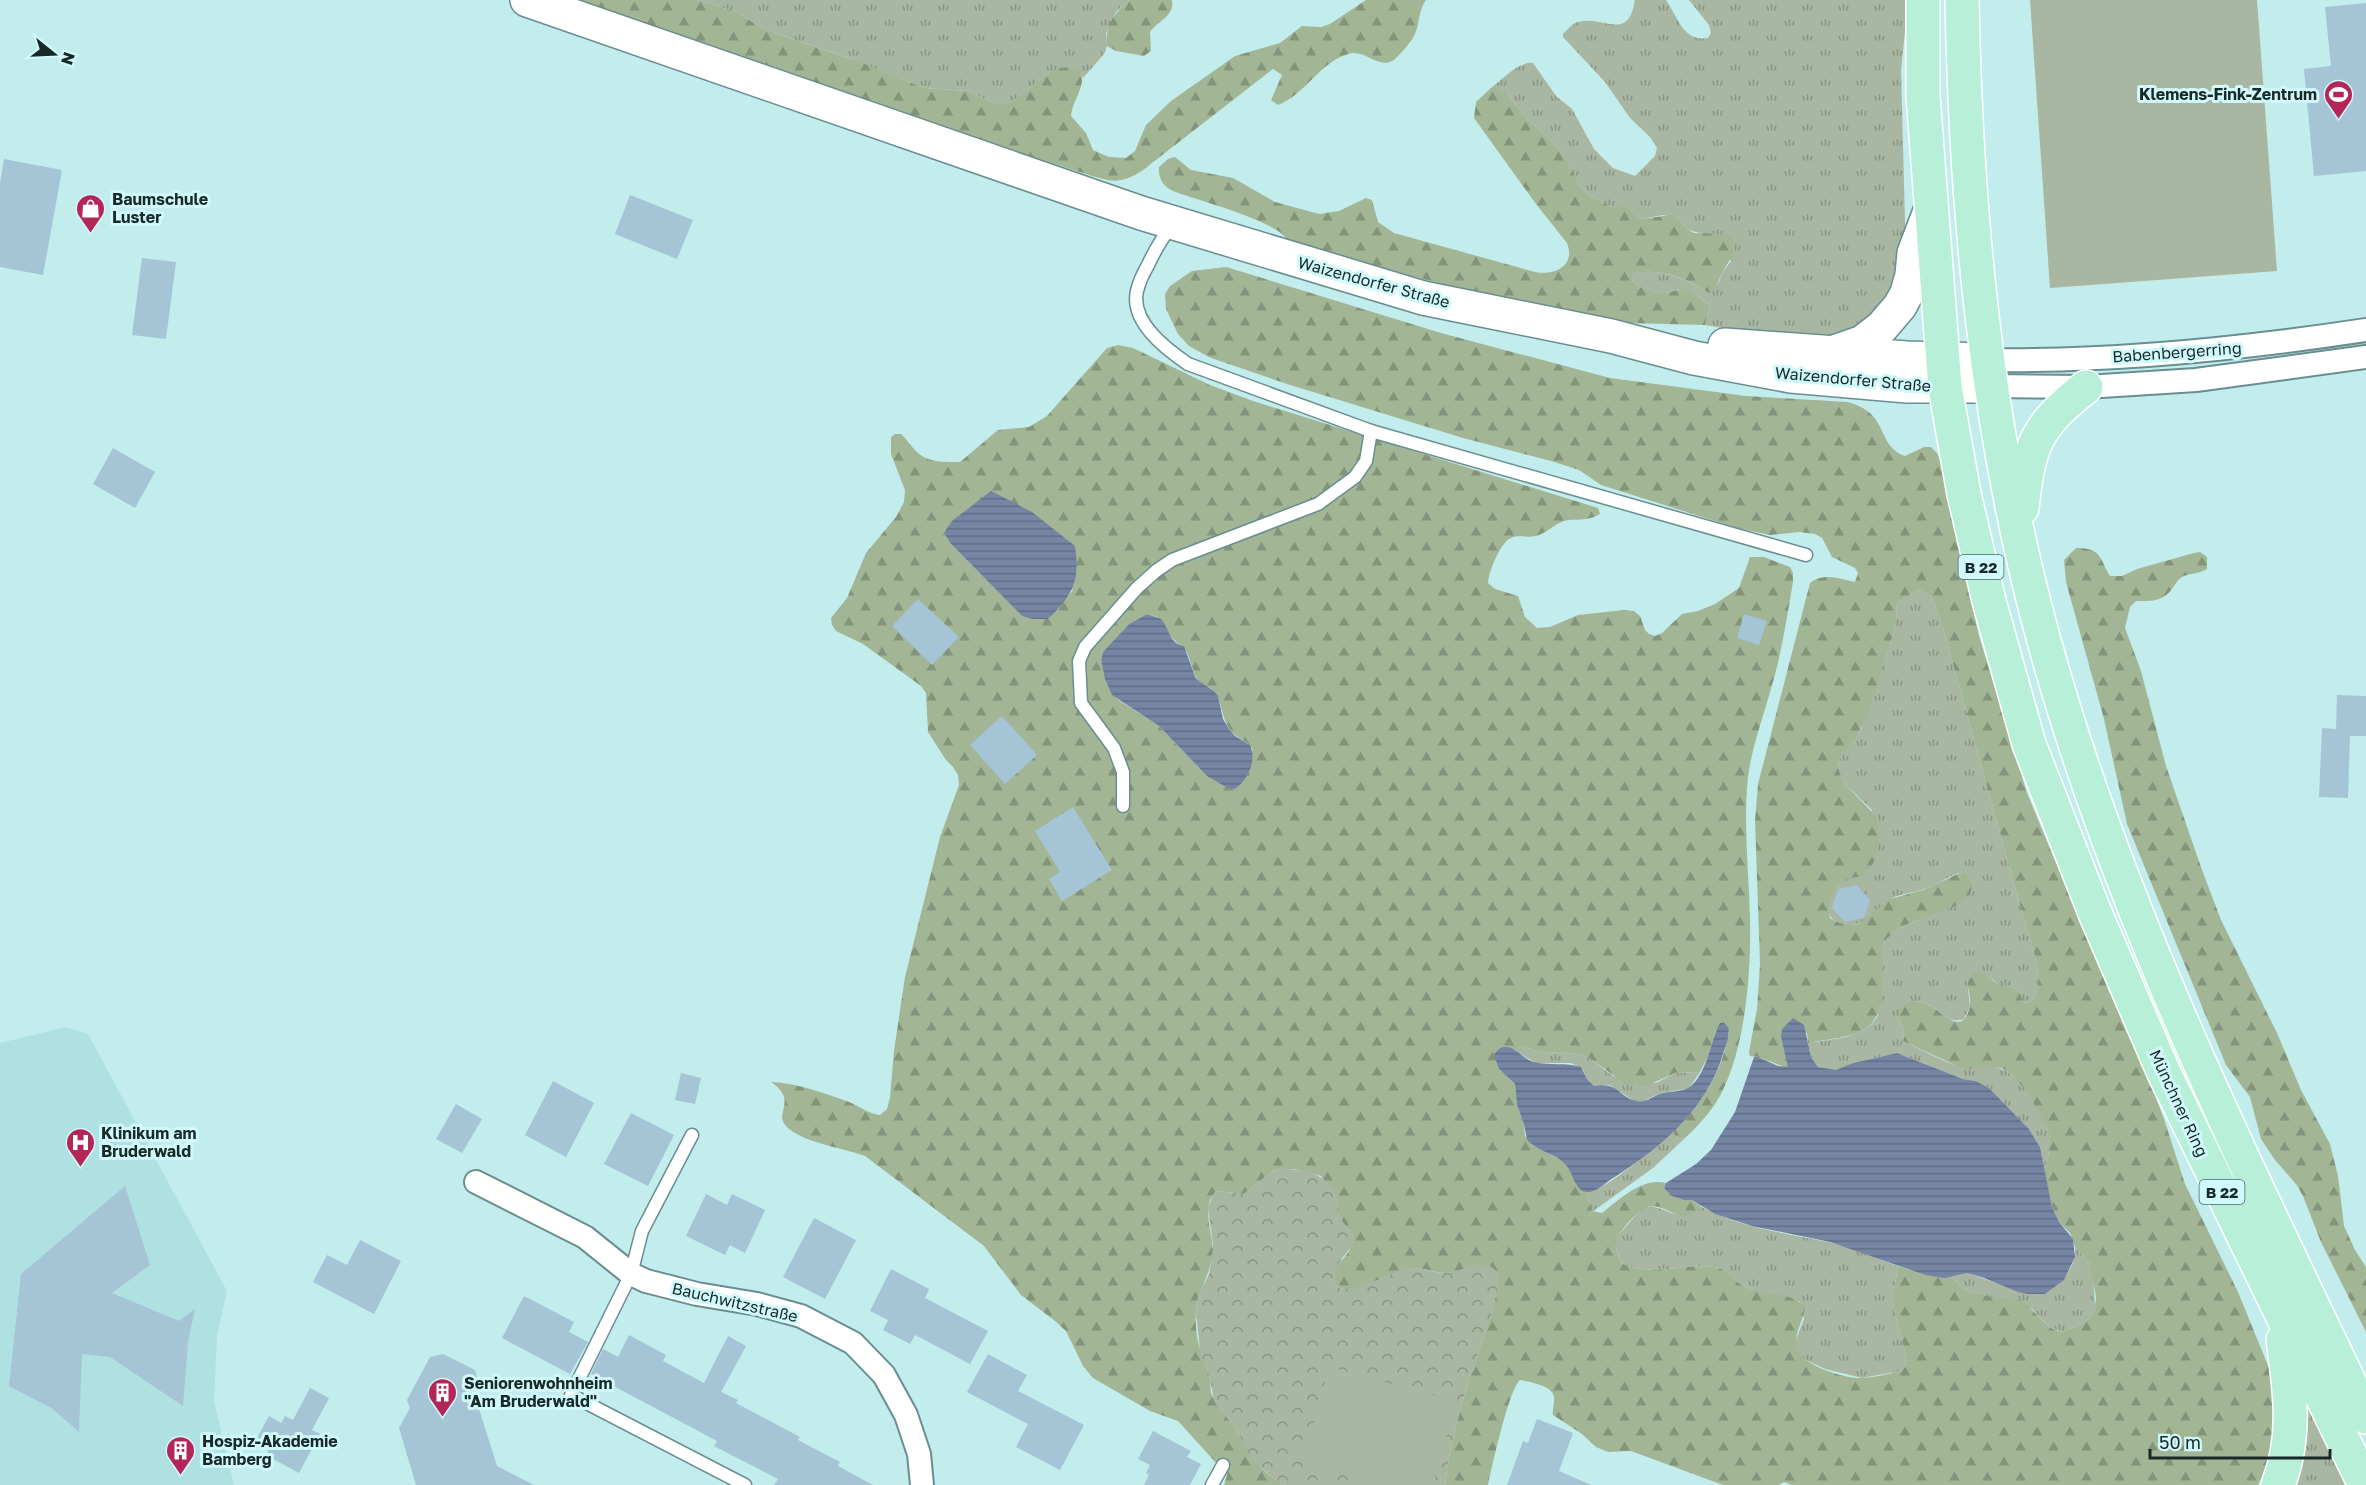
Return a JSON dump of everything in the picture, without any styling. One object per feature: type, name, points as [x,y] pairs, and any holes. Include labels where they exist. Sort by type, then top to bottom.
[{"type":"main road","name":"Waizendorfer Straße","points":[[528,0],[1173,224],[1423,298],[1611,336],[1694,358],[1791,376],[1988,373]]},
{"type":"main road","name":"B 22","points":[[1923,0],[1923,96],[1944,373]]},
{"type":"main road","name":"B 22","points":[[1962,0],[1964,94],[1970,191],[1988,373],[2019,537],[2043,636],[2071,729],[2128,896],[2195,1053],[2366,1417]]},
{"type":"main road","points":[[1830,353],[1863,342],[1882,327],[1900,306],[1907,292],[1912,275],[1914,253],[1930,210]]},
{"type":"main road","name":"Waizendorfer Straße","points":[[1611,336],[1830,353],[1944,373]]},
{"type":"main road","name":"Münchner Ring","points":[[1944,373],[1964,494],[1989,601],[2030,744],[2095,914],[2164,1073],[2365,1485]]},
{"type":"main road","points":[[2019,537],[2026,470],[2031,450],[2055,413],[2086,387]]},
{"type":"main road","points":[[2278,1485],[2284,1469],[2291,1434],[2291,1399],[2280,1312]]},
{"type":"main road","points":[[2321,1323],[2366,1377]]},
{"type":"street","name":"Babenbergerring","points":[[1988,373],[2058,361],[2199,352],[2366,330]]},
{"type":"street","name":"Babenbergerring","points":[[1988,373],[2086,387],[2196,380],[2366,357]]},
{"type":"street","name":"Bauchwitzstraße","points":[[476,1182],[585,1237],[630,1274],[646,1281],[697,1294],[757,1304],[801,1316],[853,1343],[884,1375],[906,1415],[919,1454],[922,1485]]},
{"type":"lane","points":[[1173,224],[1163,236],[1137,291],[1136,304],[1152,335],[1165,348],[1188,364],[1371,431],[1806,555]]},
{"type":"lane","points":[[1124,806],[1123,772],[1114,748],[1081,703],[1079,661],[1085,647],[1137,588],[1173,560],[1318,504],[1342,487],[1355,477],[1366,461],[1371,431]]},
{"type":"lane","points":[[692,1135],[642,1231],[630,1274],[571,1395],[745,1485]]},
{"type":"lane","points":[[1212,1485],[1223,1465]]},
{"type":"shaded area","points":[[991,491],[1032,512],[1075,546],[1076,569],[1073,587],[1048,619],[1032,619],[1022,616],[950,543],[944,533],[952,521]]},
{"type":"shaded area","points":[[1147,614],[1161,619],[1175,642],[1184,646],[1196,679],[1218,696],[1223,719],[1229,729],[1235,736],[1250,745],[1252,763],[1250,769],[1235,789],[1226,787],[1207,776],[1159,726],[1112,695],[1105,679],[1101,660],[1103,652],[1129,624]]},
{"type":"shaded area","points":[[1793,1018],[1804,1025],[1811,1057],[1818,1067],[1836,1070],[1853,1063],[1897,1053],[1963,1079],[1976,1081],[1989,1088],[2029,1129],[2040,1147],[2052,1207],[2059,1222],[2073,1239],[2075,1257],[2064,1280],[2045,1294],[2028,1294],[1967,1273],[1945,1278],[1925,1275],[1830,1242],[1752,1226],[1715,1214],[1692,1200],[1672,1196],[1664,1188],[1666,1183],[1696,1164],[1711,1150],[1735,1112],[1754,1057],[1778,1066],[1788,1067],[1781,1037],[1782,1029]]},
{"type":"shaded area","points":[[1720,1023],[1728,1027],[1726,1044],[1716,1074],[1693,1111],[1646,1156],[1599,1188],[1589,1192],[1579,1188],[1568,1167],[1561,1160],[1527,1140],[1517,1105],[1515,1084],[1499,1069],[1494,1055],[1505,1047],[1517,1051],[1534,1062],[1581,1067],[1587,1079],[1594,1086],[1609,1086],[1626,1097],[1644,1101],[1663,1093],[1686,1089],[1693,1084],[1703,1068]]},
{"type":"shaded area","name":"Klinikum am Bruderwald","points":[[66,1027],[88,1034],[227,1291],[217,1336],[214,1401],[234,1485],[0,1485],[0,1043]]},
{"type":"green space","points":[[577,0],[697,0],[737,12],[763,29],[865,64],[924,88],[967,91],[996,104],[1006,104],[1049,73],[1059,68],[1069,67],[1081,71],[1082,77],[1071,116],[1086,133],[1093,150],[1109,157],[1126,158],[1135,151],[1146,125],[1171,101],[1235,56],[1280,43],[1302,26],[1321,27],[1330,24],[1366,0],[1426,0],[1414,37],[1392,61],[1386,63],[1361,54],[1348,54],[1329,64],[1297,94],[1278,105],[1271,100],[1282,75],[1273,69],[1143,170],[1116,181],[1086,174],[847,96]]},
{"type":"green space","points":[[697,0],[1129,0],[1116,12],[1106,34],[1107,46],[1104,54],[1083,78],[1081,72],[1049,73],[1017,98],[1006,104],[996,104],[967,91],[924,88],[848,58],[763,29],[737,12]]},
{"type":"green space","points":[[1129,0],[1172,0],[1171,10],[1150,32],[1151,51],[1144,56],[1116,51],[1107,46],[1109,26],[1119,10]]},
{"type":"green space","points":[[1635,0],[1666,0],[1687,32],[1700,38],[1708,38],[1711,33],[1709,25],[1689,0],[1908,0],[1901,71],[1906,258],[1886,310],[1841,337],[1733,330],[1705,325],[1710,305],[1692,292],[1680,289],[1667,293],[1656,293],[1633,282],[1632,277],[1637,273],[1665,273],[1692,283],[1708,293],[1719,282],[1722,273],[1731,261],[1700,233],[1688,230],[1678,218],[1663,215],[1641,219],[1628,207],[1611,207],[1589,195],[1580,186],[1570,165],[1556,146],[1526,118],[1508,95],[1492,87],[1522,65],[1533,63],[1556,96],[1572,109],[1594,149],[1613,168],[1635,176],[1655,156],[1657,148],[1650,137],[1630,118],[1605,82],[1563,37],[1563,34],[1578,22],[1621,24],[1627,21],[1632,13]]},
{"type":"green space","points":[[2030,0],[2257,0],[2277,271],[2050,288]]},
{"type":"green space","points":[[1492,87],[1508,95],[1526,118],[1556,146],[1570,165],[1580,186],[1589,195],[1611,207],[1628,207],[1641,219],[1671,215],[1678,218],[1688,230],[1694,233],[1729,234],[1735,251],[1714,291],[1708,293],[1684,279],[1665,273],[1637,273],[1632,277],[1633,282],[1652,292],[1668,293],[1682,289],[1695,294],[1710,305],[1705,325],[1626,323],[1508,300],[1366,265],[1288,242],[1282,234],[1270,226],[1173,191],[1166,187],[1159,175],[1159,167],[1168,159],[1175,157],[1191,170],[1233,178],[1275,202],[1319,214],[1339,211],[1366,198],[1372,200],[1378,222],[1394,233],[1535,272],[1556,271],[1562,268],[1568,258],[1567,243],[1474,118],[1476,102]]},
{"type":"green space","points":[[1226,267],[1441,333],[1610,378],[1746,396],[1847,402],[1861,407],[1877,421],[1889,444],[1896,451],[1905,456],[1924,447],[1931,447],[1937,453],[1979,636],[2027,793],[2112,998],[2145,1069],[2185,1184],[2238,1292],[2271,1373],[2277,1436],[2272,1456],[2258,1485],[1792,1485],[1784,1482],[1779,1485],[1723,1485],[1631,1451],[1608,1452],[1596,1447],[1582,1434],[1553,1415],[1554,1399],[1551,1391],[1538,1384],[1520,1380],[1506,1412],[1488,1485],[1445,1485],[1457,1421],[1493,1307],[1498,1274],[1484,1266],[1472,1266],[1446,1273],[1413,1268],[1353,1289],[1337,1287],[1335,1270],[1349,1251],[1354,1236],[1339,1218],[1339,1207],[1321,1176],[1294,1169],[1281,1169],[1273,1171],[1244,1194],[1217,1191],[1209,1204],[1213,1252],[1197,1305],[1196,1323],[1211,1393],[1258,1464],[1283,1485],[1224,1485],[1227,1475],[1178,1421],[1150,1411],[1093,1378],[1083,1366],[1066,1331],[1021,1295],[984,1246],[865,1156],[801,1136],[786,1126],[782,1116],[785,1101],[783,1095],[771,1082],[791,1084],[820,1092],[880,1115],[887,1109],[905,977],[940,837],[959,785],[958,775],[928,732],[926,693],[921,686],[863,644],[836,631],[832,625],[831,618],[847,598],[866,553],[896,517],[904,502],[905,490],[891,454],[891,437],[901,434],[919,454],[929,459],[941,462],[960,462],[998,430],[1029,427],[1047,416],[1107,348],[1118,345],[1133,348],[1210,385],[1253,401],[1598,508],[1600,514],[1592,518],[1564,521],[1536,536],[1511,538],[1503,545],[1496,558],[1488,583],[1495,589],[1518,596],[1525,617],[1537,628],[1550,627],[1578,615],[1624,610],[1634,611],[1640,616],[1645,630],[1655,636],[1662,633],[1682,614],[1715,604],[1739,588],[1750,557],[1764,557],[1790,567],[1793,582],[1776,672],[1755,742],[1748,777],[1746,831],[1750,940],[1748,985],[1736,1054],[1721,1094],[1704,1118],[1684,1139],[1675,1137],[1673,1131],[1702,1099],[1716,1074],[1726,1048],[1729,1033],[1716,1030],[1700,1072],[1675,1073],[1639,1087],[1623,1082],[1582,1055],[1562,1052],[1543,1053],[1521,1046],[1514,1050],[1510,1048],[1499,1069],[1515,1084],[1517,1105],[1524,1124],[1525,1136],[1532,1145],[1563,1161],[1581,1190],[1586,1192],[1592,1211],[1602,1213],[1631,1191],[1648,1183],[1657,1182],[1666,1183],[1664,1188],[1678,1198],[1692,1200],[1702,1207],[1689,1216],[1651,1206],[1635,1215],[1617,1240],[1616,1250],[1621,1263],[1655,1270],[1702,1266],[1719,1268],[1748,1288],[1786,1296],[1800,1302],[1805,1307],[1796,1339],[1798,1352],[1813,1364],[1834,1373],[1863,1378],[1900,1371],[1905,1367],[1907,1359],[1894,1310],[1894,1290],[1898,1266],[1925,1275],[1952,1276],[1960,1286],[1969,1291],[1991,1297],[2019,1300],[2049,1327],[2058,1331],[2063,1332],[2085,1322],[2092,1315],[2096,1297],[2090,1264],[2075,1247],[2070,1233],[2059,1222],[2052,1207],[2044,1169],[2049,1153],[2050,1138],[2047,1127],[2026,1090],[2002,1068],[1968,1069],[1957,1066],[1903,1041],[1904,1030],[1898,1017],[1903,1007],[1911,1002],[1926,1003],[1956,1022],[1966,1018],[1969,1010],[1968,982],[1974,973],[1985,975],[1998,984],[2018,989],[2024,1002],[2027,1003],[2035,997],[2038,977],[2033,950],[1942,624],[1931,596],[1919,590],[1897,602],[1896,622],[1890,645],[1866,719],[1856,738],[1839,760],[1838,768],[1844,783],[1877,817],[1879,849],[1871,867],[1862,876],[1843,880],[1835,888],[1828,907],[1830,918],[1834,921],[1846,925],[1858,924],[1890,899],[1923,890],[1962,872],[1971,880],[1971,890],[1966,899],[1956,906],[1908,924],[1884,942],[1881,1002],[1871,1025],[1851,1035],[1808,1043],[1807,1033],[1781,1037],[1789,1067],[1787,1068],[1750,1056],[1757,1009],[1760,964],[1755,820],[1758,784],[1810,583],[1826,577],[1855,582],[1858,573],[1855,568],[1832,557],[1822,538],[1815,534],[1800,532],[1770,535],[1737,528],[1601,485],[1579,470],[1463,438],[1211,358],[1189,346],[1178,334],[1166,309],[1165,294],[1170,286],[1192,271]],"holes":[[[944,533],[1073,590],[1048,619],[1022,616],[950,543]],[[1147,614],[1157,617],[1171,637],[1187,652],[1197,681],[1214,691],[1231,731],[1253,750],[1220,783],[1204,773],[1159,726],[1117,699],[1109,688],[1101,660],[1103,652],[1129,624]]]},
{"type":"green space","points":[[2076,548],[2091,550],[2099,555],[2110,576],[2122,576],[2137,569],[2194,553],[2200,552],[2207,557],[2207,569],[2182,577],[2162,598],[2136,601],[2130,607],[2125,628],[2141,671],[2166,766],[2221,920],[2277,1033],[2301,1090],[2330,1144],[2338,1176],[2344,1226],[2366,1267],[2366,1332],[2321,1242],[2303,1196],[2261,1139],[2250,1097],[2226,1065],[2127,824],[2104,719],[2066,582],[2064,560]]},
{"type":"green space","points":[[1919,590],[1931,596],[1942,624],[2033,950],[2038,977],[2035,997],[2027,1003],[2024,1002],[2018,989],[1998,984],[1992,979],[1968,989],[1970,1007],[1964,1019],[1947,1018],[1931,1006],[1919,1001],[1898,1017],[1904,1030],[1903,1041],[1958,1066],[1999,1068],[2016,1078],[2031,1096],[2048,1128],[2050,1145],[2044,1169],[2040,1147],[2029,1129],[1989,1088],[1976,1081],[1963,1079],[1897,1053],[1853,1063],[1836,1071],[1818,1067],[1811,1057],[1808,1043],[1847,1037],[1866,1029],[1873,1023],[1878,1015],[1885,940],[1897,930],[1918,920],[1957,906],[1962,872],[1920,891],[1893,898],[1867,919],[1856,924],[1840,924],[1833,920],[1828,906],[1833,889],[1846,878],[1855,878],[1872,810],[1844,783],[1838,768],[1839,760],[1861,730],[1890,645],[1896,622],[1897,602]]},
{"type":"green space","points":[[1521,1046],[1543,1053],[1562,1052],[1582,1055],[1613,1076],[1656,1083],[1675,1073],[1700,1072],[1686,1089],[1661,1093],[1643,1101],[1634,1101],[1610,1085],[1594,1086],[1587,1079],[1582,1068],[1571,1063],[1536,1063],[1514,1050]]},
{"type":"green space","points":[[1673,1131],[1675,1137],[1684,1139],[1653,1168],[1592,1212],[1586,1192],[1619,1176]]},
{"type":"green space","points":[[1281,1169],[1315,1174],[1324,1179],[1336,1194],[1339,1218],[1354,1236],[1354,1243],[1336,1268],[1337,1287],[1344,1289],[1361,1286],[1411,1268],[1447,1273],[1483,1265],[1491,1267],[1499,1275],[1487,1328],[1457,1421],[1445,1485],[1283,1485],[1251,1458],[1238,1432],[1214,1401],[1210,1379],[1200,1351],[1196,1311],[1198,1296],[1209,1274],[1212,1259],[1213,1245],[1208,1208],[1217,1191],[1244,1194],[1273,1171]]},
{"type":"green space","points":[[1651,1206],[1684,1215],[1690,1215],[1702,1207],[1748,1225],[1837,1244],[1898,1266],[1894,1290],[1894,1310],[1907,1359],[1905,1367],[1900,1371],[1862,1378],[1825,1369],[1806,1360],[1798,1353],[1795,1342],[1804,1319],[1800,1302],[1750,1289],[1719,1268],[1703,1266],[1656,1270],[1621,1263],[1615,1245],[1617,1237],[1642,1208]]},
{"type":"green space","points":[[2075,1247],[2090,1264],[2093,1273],[2095,1306],[2092,1315],[2085,1322],[2063,1332],[2049,1327],[2032,1309],[1969,1291],[1960,1286],[1952,1276],[1967,1273],[2002,1285],[2045,1294],[2067,1274],[2073,1262]]},
{"type":"green space","points":[[1329,1367],[1456,1401],[1433,1485],[1387,1485],[1303,1462]]},
{"type":"green space","points":[[2304,1396],[2348,1485],[2294,1485],[2305,1443]]},
{"type":"building","name":"Klemens-Fink-Zentrum","points":[[2366,3],[2366,171],[2314,176],[2304,69],[2331,66],[2325,7]]},
{"type":"building","points":[[4,159],[62,170],[43,275],[0,267],[0,184]]},
{"type":"building","points":[[630,195],[693,220],[677,259],[615,234]]},
{"type":"building","points":[[142,258],[176,262],[166,339],[132,335]]},
{"type":"building","points":[[113,448],[155,472],[135,508],[93,484]]},
{"type":"building","points":[[918,599],[959,637],[932,665],[892,626]]},
{"type":"building","points":[[1744,614],[1767,621],[1759,645],[1737,638]]},
{"type":"building","points":[[2337,695],[2366,696],[2366,736],[2350,736],[2348,798],[2319,797],[2322,728],[2336,729]]},
{"type":"building","points":[[1002,716],[1037,755],[1005,784],[970,745]]},
{"type":"building","points":[[1073,807],[1112,870],[1062,901],[1049,879],[1060,872],[1035,831]]},
{"type":"building","points":[[1857,885],[1870,900],[1864,918],[1845,922],[1832,908],[1838,889]]},
{"type":"building","points":[[681,1073],[701,1078],[695,1104],[675,1100]]},
{"type":"building","points":[[553,1081],[594,1103],[566,1157],[525,1135]]},
{"type":"building","points":[[456,1104],[482,1119],[462,1153],[436,1139]]},
{"type":"building","points":[[631,1113],[674,1135],[648,1186],[604,1164]]},
{"type":"building","points":[[125,1186],[150,1265],[112,1293],[179,1321],[195,1309],[188,1342],[183,1406],[110,1357],[82,1354],[79,1432],[53,1409],[9,1386],[21,1274]]},
{"type":"building","points":[[706,1194],[727,1205],[732,1194],[765,1210],[745,1253],[730,1245],[725,1255],[686,1236]]},
{"type":"building","points":[[814,1218],[856,1240],[825,1299],[783,1277]]},
{"type":"building","points":[[360,1240],[401,1261],[374,1314],[313,1282],[327,1255],[347,1265]]},
{"type":"building","points":[[891,1269],[929,1289],[925,1298],[988,1331],[970,1364],[915,1335],[910,1344],[883,1330],[888,1320],[870,1311]]},
{"type":"building","points":[[524,1296],[574,1322],[569,1332],[588,1342],[570,1374],[502,1338]]},
{"type":"building","points":[[629,1335],[666,1355],[663,1361],[704,1383],[728,1336],[746,1346],[721,1392],[738,1400],[736,1403],[800,1437],[798,1440],[840,1462],[838,1466],[873,1485],[774,1485],[778,1479],[714,1446],[717,1441],[591,1374],[603,1349],[618,1357]]},
{"type":"building","name":"Seniorenwohnheim \"Am Bruderwald\"","points":[[443,1354],[475,1370],[478,1380],[467,1402],[479,1409],[497,1466],[534,1485],[416,1485],[399,1428],[410,1408],[407,1400],[430,1357]]},
{"type":"building","points":[[988,1354],[1027,1375],[1018,1391],[1084,1425],[1060,1470],[1016,1447],[1028,1424],[967,1392]]},
{"type":"building","points":[[310,1388],[329,1398],[312,1430],[320,1434],[299,1473],[266,1455],[269,1449],[255,1442],[269,1416],[281,1423],[285,1416],[293,1420]]},
{"type":"building","points":[[1537,1419],[1573,1433],[1559,1471],[1591,1485],[1507,1485],[1523,1441],[1528,1443]]},
{"type":"building","points":[[1153,1431],[1191,1451],[1187,1457],[1201,1464],[1190,1485],[1144,1485],[1149,1475],[1146,1473],[1150,1465],[1138,1459]]},
{"type":"place","name":"Klemens-Fink-Zentrum","points":[[2338,120]]},
{"type":"place","name":"Baumschule Luster","points":[[91,234]]},
{"type":"place","name":"Klinikum am Bruderwald","points":[[80,1168]]},
{"type":"place","name":"Seniorenwohnheim \"Am Bruderwald\"","points":[[443,1418]]},
{"type":"place","name":"Hospiz-Akademie Bamberg","points":[[181,1476]]}]
